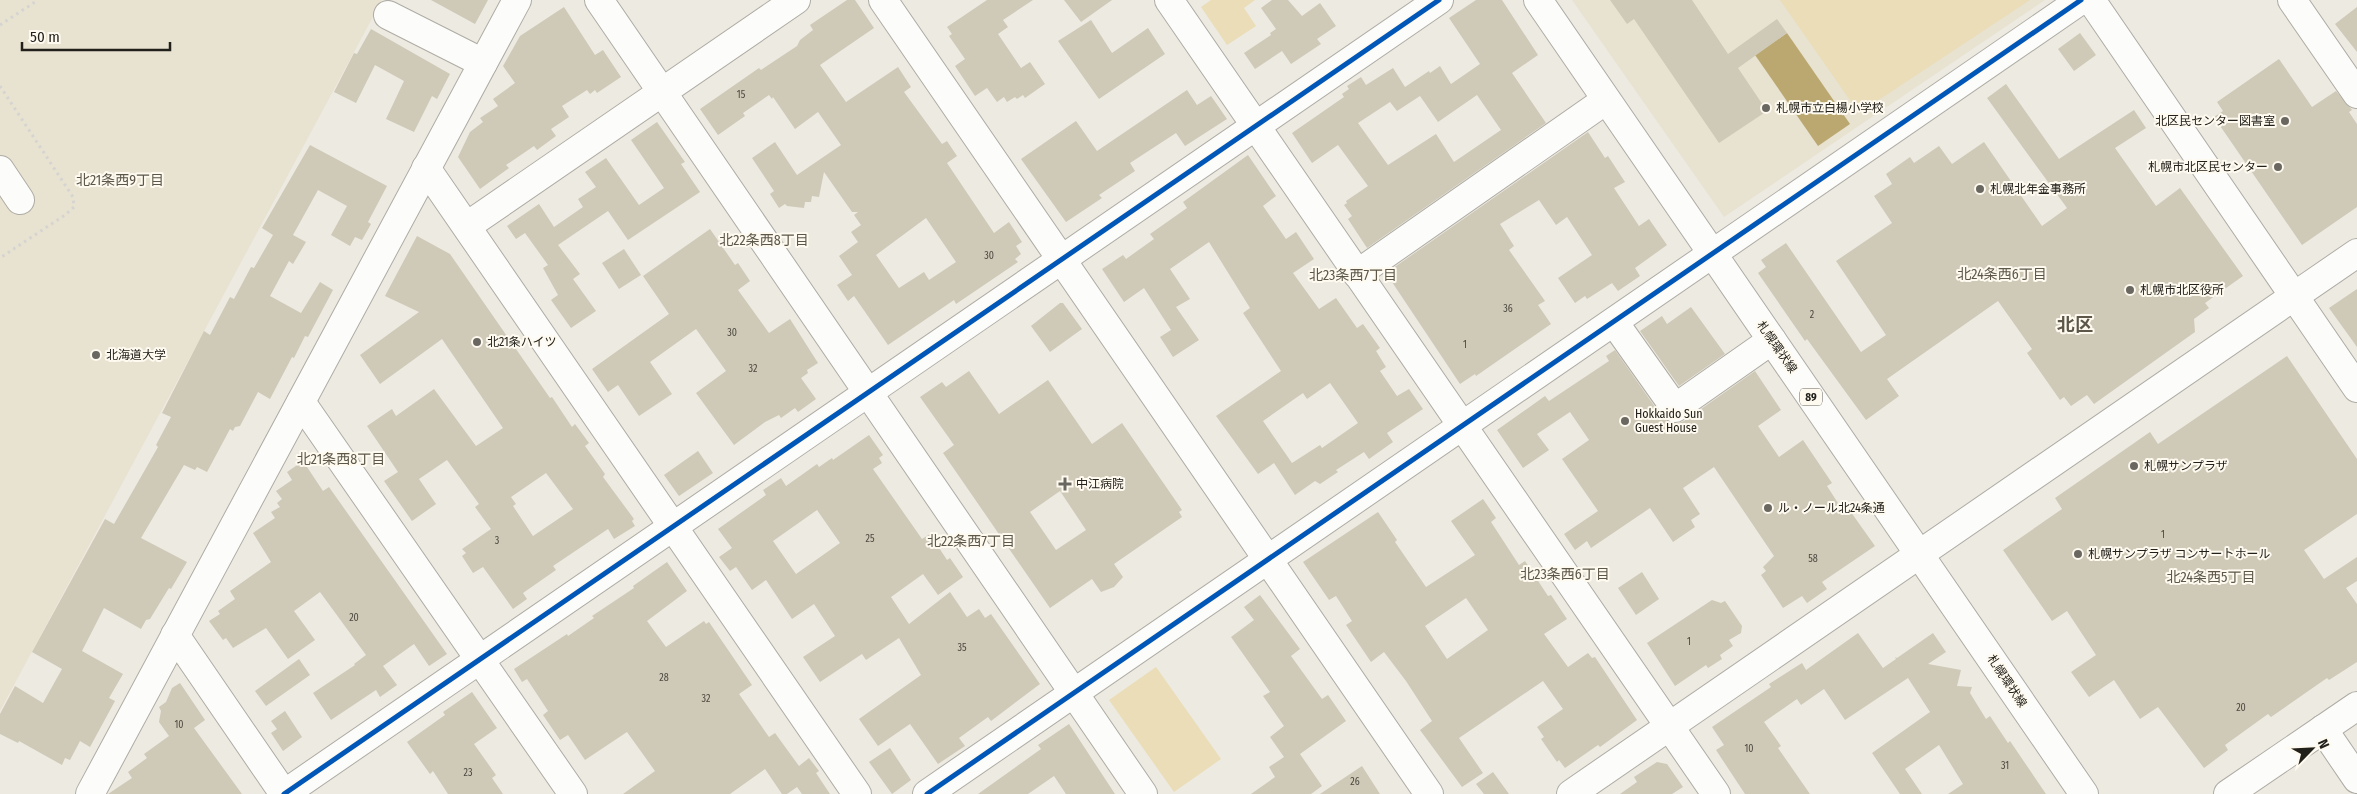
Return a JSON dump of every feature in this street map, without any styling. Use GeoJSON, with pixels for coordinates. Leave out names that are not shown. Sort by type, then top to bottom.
{"type":"FeatureCollection","features":[{"type":"Feature","properties":{"kind":"street"},"geometry":{"type":"LineString","coordinates":[[90,794],[517,0]]}},
{"type":"Feature","properties":{"kind":"street"},"geometry":{"type":"LineString","coordinates":[[599,0],[867,394],[1143,794]]}},
{"type":"Feature","properties":{"kind":"street"},"geometry":{"type":"LineString","coordinates":[[467,226],[796,0]]}},
{"type":"Feature","properties":{"kind":"street"},"geometry":{"type":"LineString","coordinates":[[883,0],[1429,794]]}},
{"type":"Feature","properties":{"kind":"street"},"geometry":{"type":"LineString","coordinates":[[1170,0],[1716,794]]}},
{"type":"Feature","properties":{"kind":"street"},"geometry":{"type":"LineString","coordinates":[[175,634],[284,794],[1439,0]]}},
{"type":"Feature","properties":{"kind":"street","name":"札幌環状線"},"geometry":{"type":"LineString","coordinates":[[1538,0],[2084,794]]}},
{"type":"Feature","properties":{"kind":"street"},"geometry":{"type":"LineString","coordinates":[[927,794],[2081,0]]}},
{"type":"Feature","properties":{"kind":"street"},"geometry":{"type":"LineString","coordinates":[[2091,0],[2357,388]]}},
{"type":"Feature","properties":{"kind":"street"},"geometry":{"type":"LineString","coordinates":[[2292,0],[2357,94]]}},
{"type":"Feature","properties":{"kind":"street"},"geometry":{"type":"LineString","coordinates":[[388,15],[483,63]]}},
{"type":"Feature","properties":{"kind":"street"},"geometry":{"type":"LineString","coordinates":[[1357,274],[1606,100]]}},
{"type":"Feature","properties":{"kind":"street"},"geometry":{"type":"LineString","coordinates":[[426,168],[857,794]]}},
{"type":"Feature","properties":{"kind":"street"},"geometry":{"type":"LineString","coordinates":[[0,170],[20,200]]}},
{"type":"Feature","properties":{"kind":"street"},"geometry":{"type":"LineString","coordinates":[[1571,794],[2357,253]]}},
{"type":"Feature","properties":{"kind":"street"},"geometry":{"type":"LineString","coordinates":[[1614,322],[1675,408],[1772,340]]}},
{"type":"Feature","properties":{"kind":"street"},"geometry":{"type":"LineString","coordinates":[[301,402],[572,794]]}},
{"type":"Feature","properties":{"kind":"street"},"geometry":{"type":"LineString","coordinates":[[2228,794],[2357,706]]}},
{"type":"Feature","properties":{"kind":"street"},"geometry":{"type":"LineString","coordinates":[[2323,729],[2357,779]]}},
{"type":"Feature","properties":{"kind":"path"},"geometry":{"type":"LineString","coordinates":[[0,25],[38,0]]}},
{"type":"Feature","properties":{"kind":"path"},"geometry":{"type":"LineString","coordinates":[[0,86],[73,197],[74,207],[0,258]]}},
{"type":"Feature","properties":{"kind":"shaded area","name":"北海道大学"},"geometry":{"type":"Polygon","coordinates":[[[0,0],[382,0],[0,711],[0,0]]]}},
{"type":"Feature","properties":{"kind":"shaded area"},"geometry":{"type":"Polygon","coordinates":[[[1211,0],[1255,0],[1244,8],[1256,26],[1227,45],[1201,7],[1211,0]]]}},
{"type":"Feature","properties":{"kind":"shaded area","name":"札幌市立白楊小学校"},"geometry":{"type":"Polygon","coordinates":[[[1572,0],[2045,0],[1724,217],[1572,0]]]}},
{"type":"Feature","properties":{"kind":"shaded area"},"geometry":{"type":"Polygon","coordinates":[[[1780,0],[2030,0],[1859,113],[1780,0]]]}},
{"type":"Feature","properties":{"kind":"shaded area"},"geometry":{"type":"Polygon","coordinates":[[[1787,33],[1850,124],[1818,146],[1755,55],[1787,33]]]}},
{"type":"Feature","properties":{"kind":"shaded area"},"geometry":{"type":"Polygon","coordinates":[[[1156,667],[1221,759],[1174,792],[1109,700],[1156,667]]]}},
{"type":"Feature","properties":{"kind":"building"},"geometry":{"type":"Polygon","coordinates":[[[431,0],[488,0],[475,24],[431,0]]]}},
{"type":"Feature","properties":{"kind":"building"},"geometry":{"type":"Polygon","coordinates":[[[847,0],[855,0],[874,28],[820,65],[846,102],[898,67],[911,87],[904,92],[942,144],[947,141],[957,156],[947,163],[994,233],[1009,222],[1022,242],[1016,246],[1021,254],[1015,259],[1018,262],[956,304],[954,300],[888,345],[854,296],[848,301],[837,285],[852,275],[839,256],[858,242],[851,232],[861,225],[854,215],[858,212],[852,212],[824,172],[819,197],[812,196],[811,202],[805,202],[804,208],[787,206],[785,204],[779,208],[770,194],[774,191],[752,158],[775,142],[797,175],[841,145],[818,112],[795,129],[773,97],[772,99],[769,95],[743,113],[745,116],[718,135],[700,109],[759,68],[761,70],[797,46],[800,40],[813,30],[810,25],[847,0]],[[926,218],[876,255],[899,288],[924,272],[929,280],[956,262],[926,218]]]}},
{"type":"Feature","properties":{"kind":"building"},"geometry":{"type":"Polygon","coordinates":[[[987,0],[1033,0],[1003,20],[1008,27],[998,34],[1021,68],[1030,62],[1045,84],[1025,98],[1023,95],[1007,102],[1004,97],[997,102],[987,88],[975,96],[955,66],[965,59],[949,36],[952,34],[947,27],[987,0]]]}},
{"type":"Feature","properties":{"kind":"building"},"geometry":{"type":"Polygon","coordinates":[[[1064,0],[1112,0],[1081,22],[1064,0]]]}},
{"type":"Feature","properties":{"kind":"building"},"geometry":{"type":"Polygon","coordinates":[[[1272,0],[1288,0],[1302,16],[1320,3],[1336,26],[1317,39],[1321,44],[1291,64],[1282,51],[1255,69],[1244,53],[1271,35],[1270,33],[1276,29],[1261,8],[1272,0]]]}},
{"type":"Feature","properties":{"kind":"building"},"geometry":{"type":"Polygon","coordinates":[[[1476,0],[1502,0],[1538,55],[1512,73],[1546,123],[1367,248],[1348,219],[1352,216],[1344,205],[1347,203],[1346,201],[1368,186],[1338,145],[1312,163],[1292,133],[1344,97],[1342,94],[1349,89],[1347,86],[1361,77],[1366,85],[1393,68],[1405,87],[1440,66],[1451,84],[1480,64],[1449,18],[1476,0]],[[1477,95],[1438,122],[1420,96],[1397,111],[1390,102],[1358,123],[1388,165],[1436,134],[1454,162],[1501,130],[1477,95]]]}},
{"type":"Feature","properties":{"kind":"building"},"geometry":{"type":"Polygon","coordinates":[[[1610,0],[1692,0],[1728,54],[1777,19],[1787,33],[1738,68],[1767,111],[1719,143],[1634,19],[1627,24],[1610,0]]]}},
{"type":"Feature","properties":{"kind":"building"},"geometry":{"type":"Polygon","coordinates":[[[564,7],[595,55],[603,50],[621,77],[597,93],[595,90],[590,94],[587,90],[562,106],[569,117],[551,129],[556,136],[537,150],[534,146],[506,165],[509,168],[480,189],[458,157],[470,132],[483,122],[480,118],[498,106],[493,99],[515,83],[503,66],[520,36],[564,7]]]}},
{"type":"Feature","properties":{"kind":"building"},"geometry":{"type":"Polygon","coordinates":[[[2357,7],[2357,52],[2335,24],[2357,7]]]}},
{"type":"Feature","properties":{"kind":"building"},"geometry":{"type":"Polygon","coordinates":[[[1091,20],[1112,53],[1148,28],[1165,54],[1099,99],[1058,41],[1091,20]]]}},
{"type":"Feature","properties":{"kind":"building"},"geometry":{"type":"Polygon","coordinates":[[[371,29],[450,74],[437,99],[432,96],[414,132],[386,119],[404,81],[375,65],[356,103],[334,92],[354,53],[357,54],[371,29]]]}},
{"type":"Feature","properties":{"kind":"building"},"geometry":{"type":"Polygon","coordinates":[[[2080,33],[2096,55],[2074,71],[2058,49],[2080,33]]]}},
{"type":"Feature","properties":{"kind":"building"},"geometry":{"type":"Polygon","coordinates":[[[2279,59],[2312,107],[2336,91],[2352,110],[2349,112],[2357,124],[2357,207],[2302,245],[2214,117],[2223,111],[2217,102],[2279,59]]]}},
{"type":"Feature","properties":{"kind":"building"},"geometry":{"type":"Polygon","coordinates":[[[2006,84],[2059,159],[2134,110],[2146,128],[2115,148],[2156,206],[2180,188],[2243,276],[2205,303],[2209,308],[2194,319],[2195,332],[2094,404],[2087,395],[2071,406],[2064,397],[2060,400],[2027,353],[2032,349],[1998,301],[1887,379],[1899,396],[1866,420],[1807,339],[1805,341],[1758,273],[1766,267],[1761,260],[1786,243],[1861,352],[1886,335],[1836,261],[1892,223],[1874,196],[1892,184],[1886,174],[1910,157],[1914,163],[1939,146],[1952,164],[1984,142],[2042,226],[2067,208],[1987,98],[2006,84]]]}},
{"type":"Feature","properties":{"kind":"building"},"geometry":{"type":"Polygon","coordinates":[[[1187,90],[1197,105],[1211,96],[1227,119],[1185,146],[1176,133],[1130,163],[1135,171],[1099,195],[1102,198],[1066,222],[1021,159],[1076,121],[1097,151],[1187,90]]]}},
{"type":"Feature","properties":{"kind":"building"},"geometry":{"type":"Polygon","coordinates":[[[657,122],[685,162],[681,164],[700,192],[628,240],[608,211],[558,245],[580,274],[573,279],[596,311],[571,328],[551,300],[558,295],[543,268],[548,265],[525,233],[516,239],[507,226],[539,204],[554,227],[583,207],[578,199],[596,187],[585,172],[606,158],[639,205],[664,188],[631,140],[657,122]]]}},
{"type":"Feature","properties":{"kind":"building"},"geometry":{"type":"Polygon","coordinates":[[[1588,132],[1605,158],[1608,156],[1625,182],[1614,188],[1639,226],[1649,219],[1667,245],[1635,268],[1640,276],[1618,291],[1612,283],[1587,299],[1585,296],[1575,303],[1558,278],[1592,255],[1567,217],[1556,225],[1539,200],[1500,224],[1514,246],[1509,250],[1545,301],[1538,305],[1551,324],[1476,376],[1475,374],[1460,384],[1386,273],[1588,132]]]}},
{"type":"Feature","properties":{"kind":"building"},"geometry":{"type":"Polygon","coordinates":[[[310,145],[387,186],[368,222],[371,224],[362,240],[355,237],[350,246],[331,235],[347,206],[318,190],[293,235],[306,242],[293,264],[289,261],[270,296],[301,313],[320,282],[333,290],[308,337],[305,336],[294,358],[292,357],[270,399],[258,392],[240,426],[235,427],[233,431],[230,429],[207,472],[197,467],[195,470],[184,465],[141,538],[187,562],[171,589],[169,588],[150,619],[146,620],[141,629],[104,608],[82,651],[123,674],[109,698],[115,701],[90,747],[80,741],[70,760],[65,758],[62,765],[19,741],[18,743],[0,734],[0,714],[15,686],[43,703],[62,669],[32,652],[105,519],[114,524],[158,447],[156,445],[171,417],[162,413],[204,331],[210,335],[230,297],[234,299],[251,267],[254,268],[273,235],[262,228],[310,145]]]}},
{"type":"Feature","properties":{"kind":"building"},"geometry":{"type":"Polygon","coordinates":[[[1248,155],[1276,196],[1263,206],[1286,239],[1296,232],[1314,259],[1293,273],[1319,309],[1336,298],[1357,328],[1363,324],[1380,348],[1376,351],[1386,367],[1380,371],[1397,396],[1409,389],[1423,409],[1387,433],[1393,442],[1369,459],[1364,452],[1336,470],[1338,472],[1320,484],[1315,481],[1295,495],[1274,463],[1258,474],[1216,416],[1281,371],[1243,313],[1250,308],[1209,242],[1170,269],[1190,299],[1176,307],[1199,340],[1173,357],[1160,337],[1171,330],[1144,288],[1124,302],[1102,269],[1123,255],[1126,259],[1154,239],[1150,234],[1187,208],[1183,202],[1248,155]],[[1330,383],[1307,399],[1303,393],[1263,421],[1292,463],[1320,445],[1322,448],[1358,423],[1330,383]]]}},
{"type":"Feature","properties":{"kind":"building"},"geometry":{"type":"Polygon","coordinates":[[[710,229],[735,265],[738,263],[750,281],[738,290],[769,333],[790,319],[818,363],[807,370],[808,373],[801,378],[816,399],[798,412],[795,408],[781,418],[779,415],[765,422],[734,445],[696,393],[726,371],[696,329],[650,362],[672,394],[639,416],[618,385],[608,392],[592,369],[669,314],[643,276],[710,229]]]}},
{"type":"Feature","properties":{"kind":"building"},"geometry":{"type":"Polygon","coordinates":[[[417,236],[450,254],[550,398],[552,397],[572,427],[575,424],[589,443],[585,446],[605,474],[603,477],[634,519],[632,521],[635,526],[614,539],[608,529],[553,566],[556,570],[523,593],[527,599],[513,609],[483,567],[473,573],[462,556],[466,553],[462,549],[491,529],[475,507],[479,504],[447,460],[419,479],[436,504],[412,521],[384,481],[398,472],[367,426],[392,409],[396,416],[434,389],[476,446],[503,428],[442,339],[380,384],[360,355],[419,312],[385,296],[417,236]],[[546,473],[511,497],[516,504],[513,506],[533,536],[573,509],[546,473]]]}},
{"type":"Feature","properties":{"kind":"building"},"geometry":{"type":"Polygon","coordinates":[[[624,249],[641,275],[619,289],[602,263],[624,249]]]}},
{"type":"Feature","properties":{"kind":"building"},"geometry":{"type":"Polygon","coordinates":[[[2357,289],[2357,347],[2329,308],[2357,289]]]}},
{"type":"Feature","properties":{"kind":"building"},"geometry":{"type":"Polygon","coordinates":[[[1060,303],[1063,303],[1082,329],[1050,352],[1031,326],[1060,303]]]}},
{"type":"Feature","properties":{"kind":"building"},"geometry":{"type":"Polygon","coordinates":[[[1691,307],[1725,354],[1679,386],[1640,331],[1662,316],[1667,324],[1691,307]]]}},
{"type":"Feature","properties":{"kind":"building"},"geometry":{"type":"Polygon","coordinates":[[[1615,350],[1662,417],[1668,422],[1676,424],[1684,421],[1755,371],[1781,410],[1758,426],[1779,457],[1803,440],[1832,483],[1827,486],[1843,511],[1848,508],[1875,546],[1822,582],[1827,589],[1807,603],[1802,596],[1783,608],[1761,575],[1766,571],[1763,567],[1774,556],[1714,467],[1683,488],[1700,514],[1691,520],[1695,527],[1673,542],[1650,508],[1591,548],[1587,541],[1575,550],[1564,534],[1598,511],[1562,459],[1589,440],[1570,412],[1537,434],[1549,450],[1523,468],[1497,430],[1545,396],[1549,401],[1609,361],[1606,356],[1615,350]]]}},
{"type":"Feature","properties":{"kind":"building","name":"札幌サンプラザ"},"geometry":{"type":"Polygon","coordinates":[[[2287,356],[2357,459],[2357,514],[2304,550],[2324,579],[2357,557],[2357,581],[2346,588],[2357,604],[2357,662],[2329,680],[2327,678],[2271,717],[2268,714],[2225,745],[2228,750],[2204,768],[2158,707],[2140,719],[2114,680],[2089,697],[2071,672],[2096,655],[2067,611],[2052,621],[2003,550],[2062,509],[2055,498],[2150,432],[2158,444],[2287,356]]]}},
{"type":"Feature","properties":{"kind":"building"},"geometry":{"type":"Polygon","coordinates":[[[969,371],[999,414],[1048,380],[1092,444],[1122,423],[1182,510],[1179,512],[1182,517],[1114,564],[1123,577],[1114,587],[1101,592],[1092,579],[1050,608],[943,453],[954,445],[920,397],[942,382],[946,387],[969,371]],[[1060,491],[1030,512],[1056,550],[1086,530],[1060,491]]]}},
{"type":"Feature","properties":{"kind":"building"},"geometry":{"type":"Polygon","coordinates":[[[869,435],[883,455],[879,458],[882,463],[873,469],[922,539],[930,534],[947,560],[950,558],[963,577],[938,595],[923,574],[891,597],[909,624],[950,592],[967,617],[979,609],[985,618],[991,614],[1040,684],[991,721],[988,717],[959,738],[965,746],[938,764],[910,724],[878,746],[859,719],[921,675],[899,638],[866,660],[862,654],[820,682],[803,657],[835,636],[814,604],[792,619],[766,580],[752,590],[736,567],[730,571],[719,557],[732,548],[718,529],[766,495],[763,490],[781,478],[786,486],[817,464],[819,467],[832,458],[833,460],[869,435]],[[817,510],[773,541],[796,574],[840,543],[817,510]]]}},
{"type":"Feature","properties":{"kind":"building"},"geometry":{"type":"Polygon","coordinates":[[[698,451],[713,473],[679,496],[664,475],[698,451]]]}},
{"type":"Feature","properties":{"kind":"building"},"geometry":{"type":"Polygon","coordinates":[[[303,461],[323,491],[329,487],[447,654],[429,666],[414,644],[383,666],[397,685],[380,697],[376,690],[331,720],[313,693],[355,665],[366,655],[320,592],[294,611],[315,640],[288,659],[266,628],[233,648],[226,638],[223,640],[209,621],[220,614],[218,611],[235,599],[230,591],[271,562],[253,533],[275,518],[271,512],[280,507],[277,503],[282,499],[276,491],[292,480],[287,472],[303,461]]]}},
{"type":"Feature","properties":{"kind":"building"},"geometry":{"type":"Polygon","coordinates":[[[1483,499],[1496,518],[1491,522],[1519,565],[1525,561],[1548,596],[1551,595],[1567,619],[1544,634],[1568,667],[1588,653],[1592,658],[1595,657],[1637,720],[1600,747],[1598,745],[1565,768],[1559,760],[1557,762],[1541,739],[1544,737],[1537,727],[1563,709],[1543,681],[1459,738],[1483,773],[1462,787],[1420,730],[1432,721],[1406,681],[1384,652],[1371,662],[1346,625],[1352,621],[1336,596],[1329,600],[1303,562],[1378,512],[1397,540],[1395,542],[1426,587],[1475,555],[1451,521],[1483,499]],[[1466,598],[1425,626],[1447,659],[1488,630],[1466,598]]]}},
{"type":"Feature","properties":{"kind":"building"},"geometry":{"type":"Polygon","coordinates":[[[667,562],[687,591],[647,621],[666,647],[704,621],[706,624],[709,622],[752,685],[739,694],[769,737],[775,733],[799,766],[809,758],[819,771],[816,773],[830,794],[802,794],[797,787],[787,794],[782,794],[765,769],[730,794],[623,794],[655,771],[627,732],[585,760],[568,735],[560,740],[543,715],[548,711],[527,679],[522,682],[514,669],[594,618],[592,616],[634,588],[633,586],[667,562]]]}},
{"type":"Feature","properties":{"kind":"building"},"geometry":{"type":"Polygon","coordinates":[[[1642,572],[1659,599],[1636,615],[1618,588],[1642,572]]]}},
{"type":"Feature","properties":{"kind":"building"},"geometry":{"type":"Polygon","coordinates":[[[1260,595],[1300,649],[1291,656],[1322,699],[1328,695],[1346,721],[1300,754],[1322,786],[1311,794],[1251,794],[1275,777],[1269,767],[1284,757],[1270,737],[1284,726],[1263,696],[1270,692],[1231,637],[1254,620],[1244,607],[1260,595]]]}},
{"type":"Feature","properties":{"kind":"building"},"geometry":{"type":"Polygon","coordinates":[[[1712,600],[1721,603],[1725,601],[1742,626],[1741,633],[1729,640],[1733,646],[1720,655],[1722,659],[1708,668],[1706,665],[1675,686],[1647,643],[1712,600]]]}},
{"type":"Feature","properties":{"kind":"building"},"geometry":{"type":"Polygon","coordinates":[[[1858,633],[1883,668],[1896,659],[1895,657],[1897,658],[1933,633],[1946,652],[1928,664],[1961,670],[1957,686],[1972,687],[1970,693],[1986,719],[1990,716],[2008,743],[2010,741],[2046,794],[1948,794],[1963,784],[1939,745],[1905,769],[1922,794],[1900,794],[1872,753],[1930,712],[1908,678],[1845,720],[1824,689],[1801,705],[1797,699],[1764,722],[1781,746],[1778,748],[1810,794],[1745,794],[1716,750],[1724,745],[1712,727],[1771,687],[1769,684],[1802,663],[1806,670],[1858,633]]]}},
{"type":"Feature","properties":{"kind":"building"},"geometry":{"type":"Polygon","coordinates":[[[299,659],[310,675],[266,706],[255,691],[299,659]]]}},
{"type":"Feature","properties":{"kind":"building"},"geometry":{"type":"Polygon","coordinates":[[[180,683],[205,720],[194,728],[242,794],[108,794],[132,778],[128,772],[147,758],[144,754],[169,736],[159,722],[161,711],[159,707],[166,702],[172,688],[180,683]]]}},
{"type":"Feature","properties":{"kind":"building"},"geometry":{"type":"Polygon","coordinates":[[[472,692],[497,728],[474,744],[496,775],[492,778],[503,794],[448,794],[433,771],[430,774],[407,742],[445,715],[443,712],[472,692]]]}},
{"type":"Feature","properties":{"kind":"building"},"geometry":{"type":"Polygon","coordinates":[[[285,711],[302,737],[283,751],[271,733],[277,729],[271,721],[285,711]]]}},
{"type":"Feature","properties":{"kind":"building"},"geometry":{"type":"Polygon","coordinates":[[[1069,724],[1115,794],[1066,794],[1054,776],[1028,794],[978,794],[1041,749],[1038,745],[1069,724]]]}},
{"type":"Feature","properties":{"kind":"building"},"geometry":{"type":"Polygon","coordinates":[[[890,748],[911,780],[892,794],[869,762],[890,748]]]}},
{"type":"Feature","properties":{"kind":"building"},"geometry":{"type":"Polygon","coordinates":[[[1657,762],[1667,764],[1683,787],[1672,794],[1620,794],[1637,782],[1634,777],[1657,762]]]}},
{"type":"Feature","properties":{"kind":"building"},"geometry":{"type":"Polygon","coordinates":[[[1362,766],[1380,794],[1320,794],[1362,766]]]}},
{"type":"Feature","properties":{"kind":"building"},"geometry":{"type":"Polygon","coordinates":[[[1493,772],[1509,794],[1484,794],[1476,784],[1493,772]]]}},
{"type":"Feature","properties":{"kind":"cycle path"},"geometry":{"type":"LineString","coordinates":[[284,794],[1439,0]]}},
{"type":"Feature","properties":{"kind":"cycle path"},"geometry":{"type":"LineString","coordinates":[[927,794],[2081,0]]}},
{"type":"Feature","properties":{"kind":"place","name":"札幌市立白楊小学校"},"geometry":{"type":"Point","coordinates":[1766,108]}},
{"type":"Feature","properties":{"kind":"place","name":"北区民センター図書室"},"geometry":{"type":"Point","coordinates":[2285,121]}},
{"type":"Feature","properties":{"kind":"place","name":"札幌市北区民センター"},"geometry":{"type":"Point","coordinates":[2278,167]}},
{"type":"Feature","properties":{"kind":"place","name":"札幌北年金事務所"},"geometry":{"type":"Point","coordinates":[1980,189]}},
{"type":"Feature","properties":{"kind":"place","name":"札幌市北区役所"},"geometry":{"type":"Point","coordinates":[2130,290]}},
{"type":"Feature","properties":{"kind":"place","name":"北21条ハイツ"},"geometry":{"type":"Point","coordinates":[477,342]}},
{"type":"Feature","properties":{"kind":"place","name":"北海道大学"},"geometry":{"type":"Point","coordinates":[96,355]}},
{"type":"Feature","properties":{"kind":"place","name":"Hokkaido Sun Guest House"},"geometry":{"type":"Point","coordinates":[1625,421]}},
{"type":"Feature","properties":{"kind":"place","name":"札幌サンプラザ"},"geometry":{"type":"Point","coordinates":[2134,466]}},
{"type":"Feature","properties":{"kind":"place","name":"中江病院"},"geometry":{"type":"Point","coordinates":[1065,484]}},
{"type":"Feature","properties":{"kind":"place","name":"ル・ノール北24条通"},"geometry":{"type":"Point","coordinates":[1768,508]}},
{"type":"Feature","properties":{"kind":"place","name":"札幌サンプラザ コンサートホール"},"geometry":{"type":"Point","coordinates":[2078,554]}},
{"type":"Feature","properties":{"kind":"district","name":"北21条西9丁目"},"geometry":{"type":"Point","coordinates":[120,180]}},
{"type":"Feature","properties":{"kind":"district","name":"北22条西8丁目"},"geometry":{"type":"Point","coordinates":[764,240]}},
{"type":"Feature","properties":{"kind":"district","name":"北24条西6丁目"},"geometry":{"type":"Point","coordinates":[2002,274]}},
{"type":"Feature","properties":{"kind":"district","name":"北23条西7丁目"},"geometry":{"type":"Point","coordinates":[1353,275]}},
{"type":"Feature","properties":{"kind":"district","name":"北区"},"geometry":{"type":"Point","coordinates":[2075,325]}},
{"type":"Feature","properties":{"kind":"district","name":"北21条西8丁目"},"geometry":{"type":"Point","coordinates":[341,459]}},
{"type":"Feature","properties":{"kind":"district","name":"北22条西7丁目"},"geometry":{"type":"Point","coordinates":[971,541]}},
{"type":"Feature","properties":{"kind":"district","name":"北23条西6丁目"},"geometry":{"type":"Point","coordinates":[1565,574]}},
{"type":"Feature","properties":{"kind":"district","name":"北24条西5丁目"},"geometry":{"type":"Point","coordinates":[2211,577]}}]}
